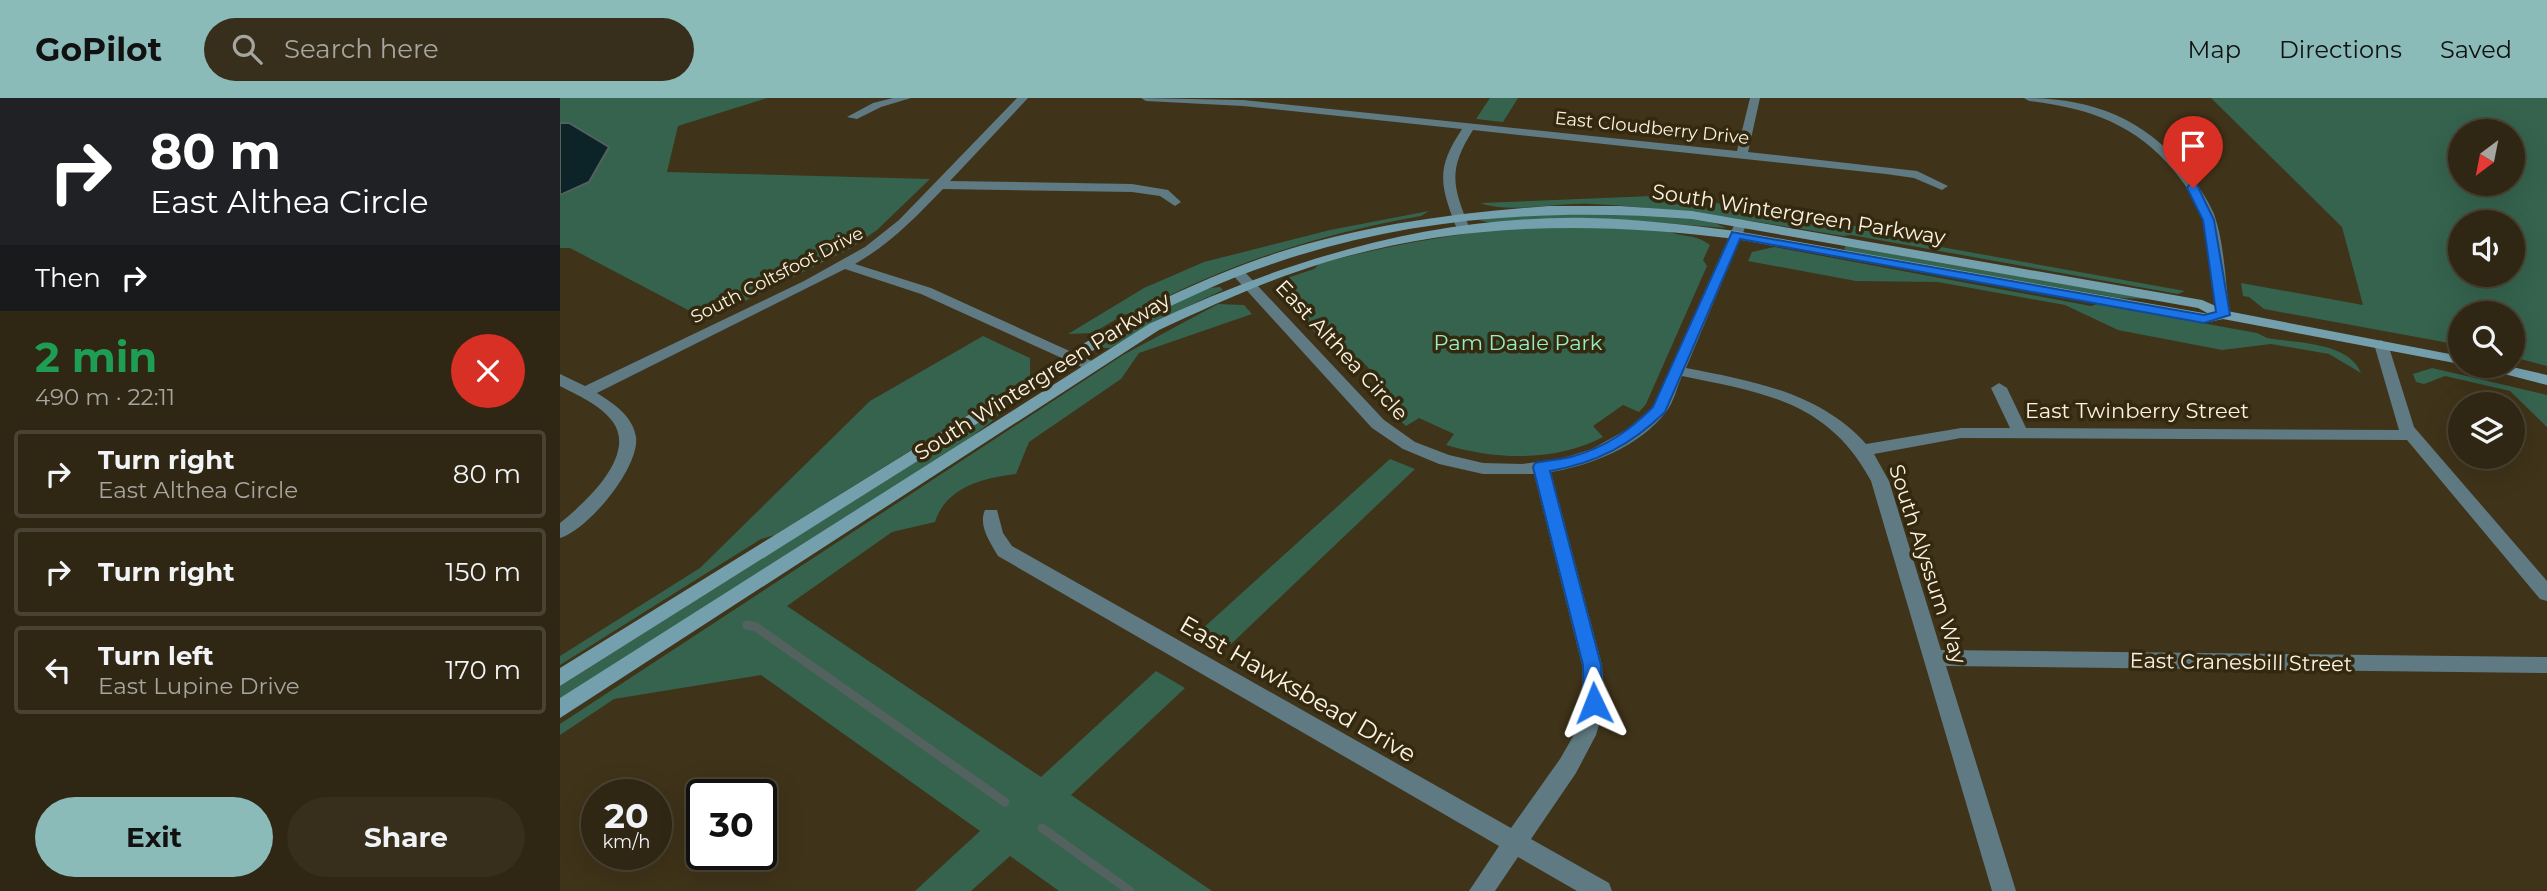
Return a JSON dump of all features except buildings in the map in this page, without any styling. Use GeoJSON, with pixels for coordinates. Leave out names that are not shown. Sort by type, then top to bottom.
{"type":"FeatureCollection","features":[{"type":"Feature","properties":{"kind":"street"},"geometry":{"type":"LineString","coordinates":[[853,117],[877,104],[906,98]]}},
{"type":"Feature","properties":{"kind":"street","name":"South Coltsfoot Drive"},"geometry":{"type":"LineString","coordinates":[[583,393],[846,265],[896,231],[1023,98]]}},
{"type":"Feature","properties":{"kind":"street","name":"East Cloudberry Drive"},"geometry":{"type":"LineString","coordinates":[[1146,98],[1286,107],[1902,172],[1942,186]]}},
{"type":"Feature","properties":{"kind":"street"},"geometry":{"type":"LineString","coordinates":[[1286,107],[1296,98]]}},
{"type":"Feature","properties":{"kind":"street"},"geometry":{"type":"LineString","coordinates":[[1742,155],[1755,98]]}},
{"type":"Feature","properties":{"kind":"street"},"geometry":{"type":"LineString","coordinates":[[2029,98],[2087,108],[2119,119],[2148,135],[2175,164],[2201,201],[2209,220],[2223,315]]}},
{"type":"Feature","properties":{"kind":"street"},"geometry":{"type":"LineString","coordinates":[[1462,223],[1446,171],[1456,147],[1470,126]]}},
{"type":"Feature","properties":{"kind":"street"},"geometry":{"type":"LineString","coordinates":[[941,185],[1140,189],[1164,193],[1175,202]]}},
{"type":"Feature","properties":{"kind":"street","name":"South Wintergreen Parkway"},"geometry":{"type":"LineString","coordinates":[[560,678],[1070,357],[1152,309],[1243,277],[1462,223],[1601,222],[1739,229],[2204,319],[2223,315],[2448,358]]}},
{"type":"Feature","properties":{"kind":"street","name":"East Althea Circle"},"geometry":{"type":"LineString","coordinates":[[1243,277],[1378,424],[1404,444],[1429,455],[1465,465],[1541,467],[1593,456],[1623,441],[1660,409],[1739,229]]}},
{"type":"Feature","properties":{"kind":"street"},"geometry":{"type":"LineString","coordinates":[[846,265],[926,291],[1091,366]]}},
{"type":"Feature","properties":{"kind":"street","name":"South Wintergreen Parkway"},"geometry":{"type":"LineString","coordinates":[[560,709],[1091,366],[1243,277]]}},
{"type":"Feature","properties":{"kind":"street"},"geometry":{"type":"LineString","coordinates":[[2381,344],[2396,400],[2411,435],[2547,594]]}},
{"type":"Feature","properties":{"kind":"street","name":"South Alyssum Way"},"geometry":{"type":"LineString","coordinates":[[1678,371],[1761,388],[1800,401],[1836,423],[1864,450],[1880,481],[2004,891]]}},
{"type":"Feature","properties":{"kind":"street"},"geometry":{"type":"LineString","coordinates":[[2525,375],[2547,380]]}},
{"type":"Feature","properties":{"kind":"street"},"geometry":{"type":"LineString","coordinates":[[560,379],[621,420],[628,436],[627,447],[613,480],[589,508],[560,533]]}},
{"type":"Feature","properties":{"kind":"street"},"geometry":{"type":"LineString","coordinates":[[1999,388],[2020,432]]}},
{"type":"Feature","properties":{"kind":"street","name":"East Twinberry Street"},"geometry":{"type":"LineString","coordinates":[[1864,450],[1943,434],[2020,432],[2411,435]]}},
{"type":"Feature","properties":{"kind":"street"},"geometry":{"type":"LineString","coordinates":[[1481,891],[1577,751],[1590,718],[1595,686],[1592,665],[1541,467]]}},
{"type":"Feature","properties":{"kind":"street","name":"East Hawksbead Drive"},"geometry":{"type":"LineString","coordinates":[[991,514],[994,534],[1005,551],[1600,891]]}},
{"type":"Feature","properties":{"kind":"street","name":"East Cranesbill Street"},"geometry":{"type":"LineString","coordinates":[[1935,658],[2547,665]]}},
{"type":"Feature","properties":{"kind":"green space"},"geometry":{"type":"Polygon","coordinates":[[[560,98],[767,98],[678,126],[667,172],[930,179],[877,230],[851,248],[707,320],[570,248],[560,248],[560,98]]]}},
{"type":"Feature","properties":{"kind":"green space"},"geometry":{"type":"Polygon","coordinates":[[[1490,98],[1518,98],[1503,122],[1476,119],[1490,98]]]}},
{"type":"Feature","properties":{"kind":"green space"},"geometry":{"type":"Polygon","coordinates":[[[2211,98],[2547,98],[2547,366],[2525,360],[2525,301],[2448,301],[2448,343],[2264,309],[2249,297],[2243,296],[2241,283],[2363,305],[2342,227],[2211,98]]]}},
{"type":"Feature","properties":{"kind":"green space"},"geometry":{"type":"Polygon","coordinates":[[[1652,196],[1760,208],[1835,220],[1897,239],[2185,291],[2178,294],[1851,235],[1843,236],[1687,212],[1592,204],[1506,208],[1480,203],[1652,196]]]}},
{"type":"Feature","properties":{"kind":"green space"},"geometry":{"type":"Polygon","coordinates":[[[1429,211],[1421,216],[1346,232],[1274,253],[1203,280],[1135,313],[1123,315],[1093,333],[1068,334],[1144,288],[1204,262],[1330,230],[1429,211]]]}},
{"type":"Feature","properties":{"kind":"green space"},"geometry":{"type":"Polygon","coordinates":[[[1532,213],[1661,214],[1687,217],[1726,228],[1625,220],[1491,223],[1479,220],[1532,213]]]}},
{"type":"Feature","properties":{"kind":"green space","name":"Pam Daale Park"},"geometry":{"type":"Polygon","coordinates":[[[1533,226],[1665,229],[1698,238],[1710,245],[1703,260],[1707,266],[1646,404],[1639,412],[1623,405],[1593,426],[1603,437],[1565,451],[1526,456],[1485,454],[1446,445],[1454,434],[1419,418],[1406,426],[1371,394],[1386,387],[1362,361],[1346,367],[1292,307],[1294,301],[1282,287],[1287,278],[1314,269],[1319,264],[1346,257],[1425,240],[1533,226]]]}},
{"type":"Feature","properties":{"kind":"green space"},"geometry":{"type":"Polygon","coordinates":[[[1846,245],[2199,308],[2148,299],[2119,298],[1848,251],[1844,249],[1846,245]]]}},
{"type":"Feature","properties":{"kind":"green space"},"geometry":{"type":"Polygon","coordinates":[[[1774,247],[2320,346],[2345,355],[2355,363],[2361,373],[2329,354],[2271,344],[2222,350],[2118,330],[2065,305],[1938,282],[1856,281],[1748,261],[1752,252],[1774,247]]]}},
{"type":"Feature","properties":{"kind":"green space"},"geometry":{"type":"Polygon","coordinates":[[[1220,287],[1223,290],[1161,319],[1110,348],[1094,348],[1173,302],[1191,294],[1220,287]]]}},
{"type":"Feature","properties":{"kind":"green space"},"geometry":{"type":"Polygon","coordinates":[[[1218,304],[1244,305],[1252,314],[1139,353],[1121,379],[1029,442],[1016,474],[967,486],[948,500],[935,522],[892,532],[787,606],[1041,777],[1156,671],[1185,688],[1071,795],[1212,891],[1059,891],[1010,856],[971,891],[915,891],[980,831],[761,675],[614,699],[560,735],[560,724],[1123,355],[1218,304]]]}},
{"type":"Feature","properties":{"kind":"green space"},"geometry":{"type":"Polygon","coordinates":[[[983,336],[1030,358],[1030,376],[560,665],[560,656],[700,568],[870,401],[983,336]]]}},
{"type":"Feature","properties":{"kind":"green space"},"geometry":{"type":"Polygon","coordinates":[[[2432,368],[2448,372],[2448,377],[2424,384],[2416,382],[2413,374],[2432,368]]]}},
{"type":"Feature","properties":{"kind":"green space"},"geometry":{"type":"Polygon","coordinates":[[[1057,372],[1014,400],[966,441],[560,702],[560,686],[1057,372]]]}},
{"type":"Feature","properties":{"kind":"green space"},"geometry":{"type":"Polygon","coordinates":[[[2454,378],[2475,378],[2547,395],[2547,427],[2525,406],[2525,392],[2454,378]]]}},
{"type":"Feature","properties":{"kind":"green space"},"geometry":{"type":"Polygon","coordinates":[[[1390,459],[1415,469],[1229,646],[1201,630],[1390,459]]]}},
{"type":"Feature","properties":{"kind":"water"},"geometry":{"type":"Polygon","coordinates":[[[560,123],[569,123],[609,147],[589,182],[560,195],[560,123]]]}},
{"type":"Feature","properties":{"kind":"waterway"},"geometry":{"type":"LineString","coordinates":[[747,625],[756,627],[1005,802]]}},
{"type":"Feature","properties":{"kind":"waterway"},"geometry":{"type":"LineString","coordinates":[[1042,828],[1130,891]]}},
{"type":"Feature","properties":{"kind":"route"},"geometry":{"type":"LineString","coordinates":[[1594,703],[1592,665],[1541,467],[1575,461],[1610,448],[1637,431],[1660,409],[1736,235],[2204,319],[2223,315],[2209,220],[2193,188]]}}]}
